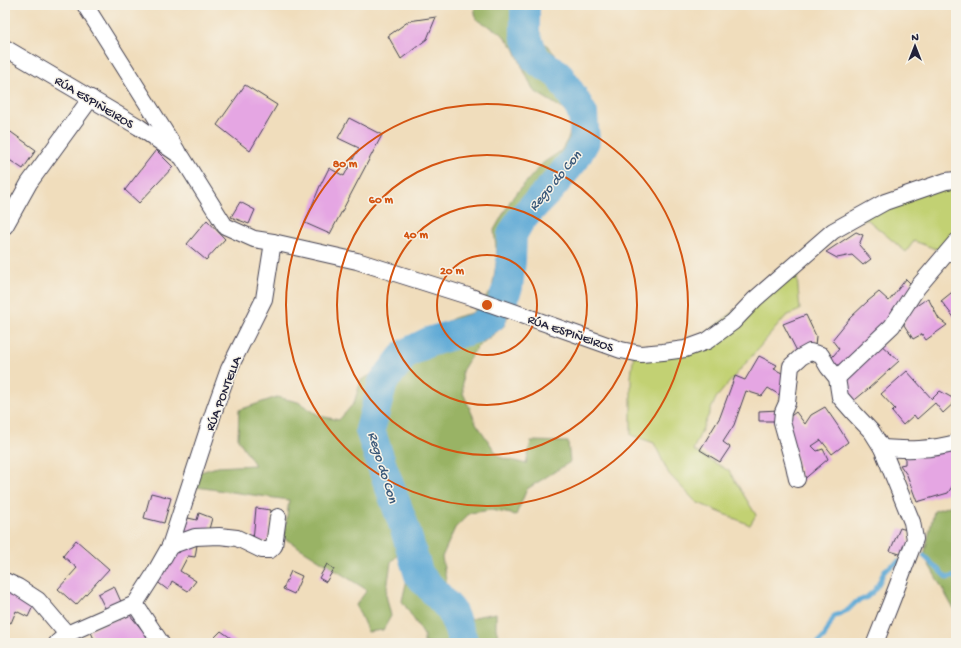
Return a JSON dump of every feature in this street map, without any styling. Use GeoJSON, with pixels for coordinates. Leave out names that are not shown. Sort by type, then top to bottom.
{"type":"FeatureCollection","features":[{"type":"Feature","properties":{"kind":"street","name":"RÚA ESPIÑEIROS"},"geometry":{"type":"LineString","coordinates":[[85,5],[225,226],[254,238],[357,260],[471,297],[621,350],[641,354],[663,352],[685,349],[707,341],[733,322],[755,299],[833,231],[885,202],[946,181],[956,180]]}},
{"type":"Feature","properties":{"kind":"street","name":"RÚA ESPIÑEIROS"},"geometry":{"type":"LineString","coordinates":[[5,48],[139,127],[182,158]]}},
{"type":"Feature","properties":{"kind":"street"},"geometry":{"type":"LineString","coordinates":[[5,226],[29,183],[91,98]]}},
{"type":"Feature","properties":{"kind":"street","name":"RÚA PONTELLA"},"geometry":{"type":"LineString","coordinates":[[135,604],[170,546],[229,369],[264,299],[273,242]]}},
{"type":"Feature","properties":{"kind":"street"},"geometry":{"type":"LineString","coordinates":[[837,378],[892,326],[917,288],[956,242]]}},
{"type":"Feature","properties":{"kind":"street"},"geometry":{"type":"LineString","coordinates":[[797,479],[782,422],[783,412],[787,403],[791,366],[801,357],[810,352],[821,355],[837,378],[840,397],[872,432],[882,448],[912,522],[914,539],[875,643]]}},
{"type":"Feature","properties":{"kind":"street"},"geometry":{"type":"LineString","coordinates":[[882,448],[933,448],[956,443]]}},
{"type":"Feature","properties":{"kind":"street"},"geometry":{"type":"LineString","coordinates":[[170,546],[196,537],[218,536],[238,538],[262,550],[270,550],[274,546],[278,517]]}},
{"type":"Feature","properties":{"kind":"street"},"geometry":{"type":"LineString","coordinates":[[5,581],[18,587],[38,600],[62,638],[135,604],[161,643]]}},
{"type":"Feature","properties":{"kind":"green space"},"geometry":{"type":"Polygon","coordinates":[[[474,5],[534,5],[533,14],[543,41],[569,70],[584,95],[591,113],[589,152],[524,228],[518,290],[504,326],[476,348],[462,371],[463,393],[476,423],[499,457],[526,464],[531,441],[568,442],[570,462],[527,489],[516,515],[491,510],[470,513],[455,528],[442,557],[447,586],[469,620],[479,616],[496,613],[496,629],[500,643],[424,643],[424,635],[402,601],[409,570],[399,554],[391,562],[386,595],[391,616],[383,630],[368,632],[356,605],[367,590],[284,538],[289,500],[189,486],[197,473],[217,467],[255,465],[238,439],[239,410],[277,397],[298,402],[320,416],[339,420],[354,403],[361,380],[387,366],[404,344],[456,317],[472,313],[492,290],[497,257],[494,230],[512,198],[543,163],[561,151],[569,137],[571,118],[560,107],[534,91],[514,48],[501,33],[476,19],[474,5]]]}},
{"type":"Feature","properties":{"kind":"green space"},"geometry":{"type":"Polygon","coordinates":[[[956,180],[956,232],[941,251],[914,241],[906,252],[868,220],[853,220],[956,180]]]}},
{"type":"Feature","properties":{"kind":"green space"},"geometry":{"type":"Polygon","coordinates":[[[796,264],[800,310],[786,316],[716,398],[693,450],[729,471],[756,515],[750,525],[696,502],[669,474],[654,443],[631,435],[631,377],[634,352],[685,349],[796,264]]]}},
{"type":"Feature","properties":{"kind":"green space"},"geometry":{"type":"Polygon","coordinates":[[[956,504],[956,613],[924,556],[934,511],[956,504]]]}},
{"type":"Feature","properties":{"kind":"building"},"geometry":{"type":"Polygon","coordinates":[[[436,17],[427,39],[401,59],[388,36],[409,21],[436,17]]]}},
{"type":"Feature","properties":{"kind":"building"},"geometry":{"type":"Polygon","coordinates":[[[245,85],[277,105],[250,151],[217,125],[245,85]]]}},
{"type":"Feature","properties":{"kind":"building"},"geometry":{"type":"Polygon","coordinates":[[[349,118],[382,135],[330,234],[305,223],[329,168],[344,176],[359,148],[338,138],[349,118]]]}},
{"type":"Feature","properties":{"kind":"building"},"geometry":{"type":"Polygon","coordinates":[[[8,130],[36,150],[23,169],[5,157],[5,133],[8,130]]]}},
{"type":"Feature","properties":{"kind":"building"},"geometry":{"type":"Polygon","coordinates":[[[156,150],[173,167],[139,203],[125,190],[156,150]]]}},
{"type":"Feature","properties":{"kind":"building"},"geometry":{"type":"Polygon","coordinates":[[[240,202],[255,210],[249,224],[231,217],[240,202]]]}},
{"type":"Feature","properties":{"kind":"building"},"geometry":{"type":"Polygon","coordinates":[[[207,220],[225,239],[206,260],[187,244],[207,220]]]}},
{"type":"Feature","properties":{"kind":"building"},"geometry":{"type":"Polygon","coordinates":[[[856,232],[863,235],[859,245],[871,259],[863,265],[852,255],[837,258],[826,252],[856,232]]]}},
{"type":"Feature","properties":{"kind":"building"},"geometry":{"type":"Polygon","coordinates":[[[906,279],[913,286],[895,306],[889,318],[838,373],[828,362],[839,349],[832,340],[850,318],[868,301],[879,292],[889,301],[906,279]]]}},
{"type":"Feature","properties":{"kind":"building"},"geometry":{"type":"Polygon","coordinates":[[[956,289],[956,320],[941,301],[956,289]]]}},
{"type":"Feature","properties":{"kind":"building"},"geometry":{"type":"Polygon","coordinates":[[[928,298],[939,319],[947,325],[926,340],[922,334],[913,339],[904,325],[906,313],[928,298]]]}},
{"type":"Feature","properties":{"kind":"building"},"geometry":{"type":"Polygon","coordinates":[[[806,315],[816,336],[815,347],[798,353],[783,324],[806,315]]]}},
{"type":"Feature","properties":{"kind":"building"},"geometry":{"type":"Polygon","coordinates":[[[880,344],[899,361],[850,404],[843,378],[880,344]]]}},
{"type":"Feature","properties":{"kind":"building"},"geometry":{"type":"Polygon","coordinates":[[[759,356],[777,365],[774,369],[784,374],[783,397],[768,388],[762,396],[746,391],[734,425],[723,442],[730,447],[720,462],[700,450],[720,417],[735,376],[745,380],[759,356]]]}},
{"type":"Feature","properties":{"kind":"building"},"geometry":{"type":"Polygon","coordinates":[[[907,371],[932,399],[940,391],[956,401],[943,413],[935,403],[917,419],[914,415],[903,425],[892,412],[895,409],[881,394],[907,371]]]}},
{"type":"Feature","properties":{"kind":"building"},"geometry":{"type":"Polygon","coordinates":[[[825,407],[848,442],[832,454],[821,440],[812,446],[817,451],[823,449],[828,459],[802,481],[787,419],[796,412],[805,424],[811,415],[825,407]]]}},
{"type":"Feature","properties":{"kind":"building"},"geometry":{"type":"Polygon","coordinates":[[[779,410],[777,421],[759,421],[759,411],[779,410]]]}},
{"type":"Feature","properties":{"kind":"building"},"geometry":{"type":"Polygon","coordinates":[[[956,448],[956,478],[953,479],[953,485],[948,493],[917,502],[907,475],[900,465],[905,464],[905,452],[956,448]]]}},
{"type":"Feature","properties":{"kind":"building"},"geometry":{"type":"Polygon","coordinates":[[[151,493],[171,498],[164,523],[144,518],[151,493]]]}},
{"type":"Feature","properties":{"kind":"building"},"geometry":{"type":"Polygon","coordinates":[[[256,508],[271,510],[268,542],[253,540],[256,508]]]}},
{"type":"Feature","properties":{"kind":"building"},"geometry":{"type":"Polygon","coordinates":[[[199,513],[212,518],[208,533],[182,535],[188,518],[197,520],[199,513]]]}},
{"type":"Feature","properties":{"kind":"building"},"geometry":{"type":"Polygon","coordinates":[[[900,528],[907,530],[909,544],[903,555],[890,551],[900,528]]]}},
{"type":"Feature","properties":{"kind":"building"},"geometry":{"type":"Polygon","coordinates":[[[76,540],[109,569],[76,605],[58,589],[77,568],[63,556],[76,540]]]}},
{"type":"Feature","properties":{"kind":"building"},"geometry":{"type":"Polygon","coordinates":[[[197,545],[195,557],[188,556],[180,571],[196,581],[188,591],[172,581],[168,590],[156,581],[172,549],[179,553],[181,548],[197,545]]]}},
{"type":"Feature","properties":{"kind":"building"},"geometry":{"type":"Polygon","coordinates":[[[327,564],[334,569],[326,582],[319,578],[327,564]]]}},
{"type":"Feature","properties":{"kind":"building"},"geometry":{"type":"Polygon","coordinates":[[[291,571],[302,576],[294,594],[283,589],[291,571]]]}},
{"type":"Feature","properties":{"kind":"building"},"geometry":{"type":"Polygon","coordinates":[[[114,586],[122,604],[107,612],[98,594],[114,586]]]}},
{"type":"Feature","properties":{"kind":"building"},"geometry":{"type":"Polygon","coordinates":[[[5,587],[35,602],[28,617],[16,611],[11,623],[5,620],[5,587]]]}},
{"type":"Feature","properties":{"kind":"building"},"geometry":{"type":"Polygon","coordinates":[[[129,614],[153,643],[87,643],[94,639],[90,630],[129,614]]]}},
{"type":"Feature","properties":{"kind":"building"},"geometry":{"type":"Polygon","coordinates":[[[221,631],[238,643],[209,643],[221,631]]]}},
{"type":"Feature","properties":{"kind":"waterway","name":"Rego do Con"},"geometry":{"type":"LineString","coordinates":[[503,299],[508,287],[512,235],[521,219],[551,188],[575,159],[585,141],[583,114],[572,95],[558,74],[536,60],[525,34],[525,5]]}},
{"type":"Feature","properties":{"kind":"waterway","name":"Rego do Con"},"geometry":{"type":"LineString","coordinates":[[464,643],[451,610],[419,575],[403,523],[370,430],[383,382],[405,354],[429,342],[476,328],[492,317]]}},
{"type":"Feature","properties":{"kind":"waterway"},"geometry":{"type":"LineString","coordinates":[[924,556],[947,578],[956,576]]}},
{"type":"Feature","properties":{"kind":"waterway"},"geometry":{"type":"LineString","coordinates":[[818,643],[824,637],[834,616],[848,610],[856,602],[866,598],[876,589],[885,570],[898,562]]}}]}
